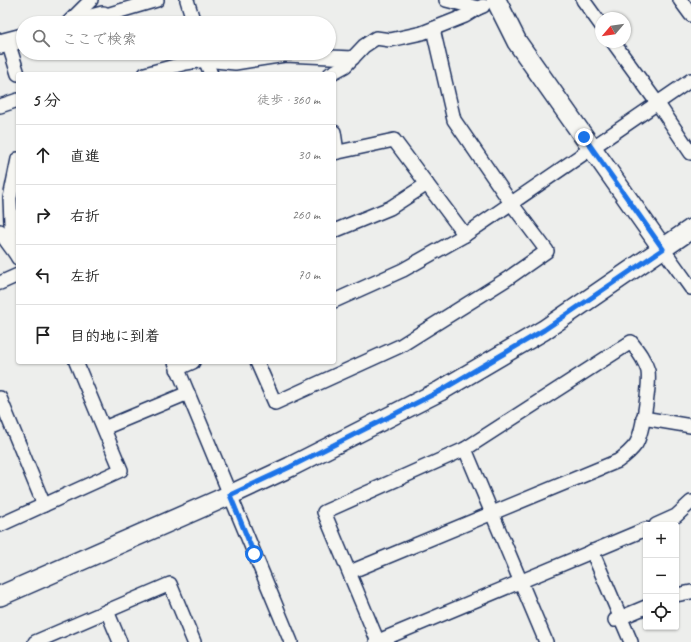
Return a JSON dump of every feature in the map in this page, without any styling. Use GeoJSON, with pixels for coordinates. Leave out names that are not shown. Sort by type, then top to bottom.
{"type":"FeatureCollection","features":[{"type":"Feature","properties":{"kind":"street"},"geometry":{"type":"LineString","coordinates":[[75,16],[91,0]]}},
{"type":"Feature","properties":{"kind":"street"},"geometry":{"type":"LineString","coordinates":[[103,16],[157,0]]}},
{"type":"Feature","properties":{"kind":"street"},"geometry":{"type":"LineString","coordinates":[[187,0],[192,16]]}},
{"type":"Feature","properties":{"kind":"street"},"geometry":{"type":"LineString","coordinates":[[446,0],[478,8]]}},
{"type":"Feature","properties":{"kind":"street"},"geometry":{"type":"LineString","coordinates":[[334,72],[345,66],[364,46],[376,38],[390,40],[422,34],[465,16],[496,0],[517,42],[691,288]]}},
{"type":"Feature","properties":{"kind":"street"},"geometry":{"type":"LineString","coordinates":[[583,0],[595,17]]}},
{"type":"Feature","properties":{"kind":"street"},"geometry":{"type":"LineString","coordinates":[[680,0],[691,15]]}},
{"type":"Feature","properties":{"kind":"street"},"geometry":{"type":"LineString","coordinates":[[258,364],[275,403],[400,346],[507,279],[547,251],[511,203],[454,120],[433,29]]}},
{"type":"Feature","properties":{"kind":"street"},"geometry":{"type":"LineString","coordinates":[[10,41],[18,72]]}},
{"type":"Feature","properties":{"kind":"street"},"geometry":{"type":"LineString","coordinates":[[617,48],[691,153]]}},
{"type":"Feature","properties":{"kind":"street"},"geometry":{"type":"LineString","coordinates":[[336,57],[353,58]]}},
{"type":"Feature","properties":{"kind":"street"},"geometry":{"type":"LineString","coordinates":[[152,72],[195,60]]}},
{"type":"Feature","properties":{"kind":"street"},"geometry":{"type":"LineString","coordinates":[[205,60],[210,72]]}},
{"type":"Feature","properties":{"kind":"street"},"geometry":{"type":"LineString","coordinates":[[217,60],[235,64],[257,60]]}},
{"type":"Feature","properties":{"kind":"street"},"geometry":{"type":"LineString","coordinates":[[336,300],[403,270],[466,235],[691,80]]}},
{"type":"Feature","properties":{"kind":"street"},"geometry":{"type":"LineString","coordinates":[[0,106],[16,101]]}},
{"type":"Feature","properties":{"kind":"street"},"geometry":{"type":"LineString","coordinates":[[336,153],[394,140],[466,235]]}},
{"type":"Feature","properties":{"kind":"street"},"geometry":{"type":"LineString","coordinates":[[12,247],[10,198],[16,169]]}},
{"type":"Feature","properties":{"kind":"street"},"geometry":{"type":"LineString","coordinates":[[336,230],[390,208],[427,184]]}},
{"type":"Feature","properties":{"kind":"street"},"geometry":{"type":"LineString","coordinates":[[0,596],[230,495],[290,467],[440,391],[544,330],[691,229]]}},
{"type":"Feature","properties":{"kind":"street"},"geometry":{"type":"LineString","coordinates":[[0,232],[16,254]]}},
{"type":"Feature","properties":{"kind":"street"},"geometry":{"type":"LineString","coordinates":[[0,283],[16,276]]}},
{"type":"Feature","properties":{"kind":"street"},"geometry":{"type":"LineString","coordinates":[[350,572],[618,461],[628,453],[636,443],[641,431],[649,381],[648,370],[644,360],[631,342],[465,449],[324,512],[350,572],[377,642],[643,530]]}},
{"type":"Feature","properties":{"kind":"street"},"geometry":{"type":"LineString","coordinates":[[0,524],[121,470],[77,364]]}},
{"type":"Feature","properties":{"kind":"street"},"geometry":{"type":"LineString","coordinates":[[176,365],[291,642]]}},
{"type":"Feature","properties":{"kind":"street"},"geometry":{"type":"LineString","coordinates":[[104,428],[188,393]]}},
{"type":"Feature","properties":{"kind":"street"},"geometry":{"type":"LineString","coordinates":[[0,398],[44,505]]}},
{"type":"Feature","properties":{"kind":"street"},"geometry":{"type":"LineString","coordinates":[[643,418],[691,426]]}},
{"type":"Feature","properties":{"kind":"street"},"geometry":{"type":"LineString","coordinates":[[465,449],[546,642]]}},
{"type":"Feature","properties":{"kind":"street"},"geometry":{"type":"LineString","coordinates":[[663,522],[676,516],[691,502]]}},
{"type":"Feature","properties":{"kind":"street"},"geometry":{"type":"LineString","coordinates":[[592,551],[618,619],[631,642]]}},
{"type":"Feature","properties":{"kind":"street"},"geometry":{"type":"LineString","coordinates":[[41,641],[170,584],[194,642]]}},
{"type":"Feature","properties":{"kind":"street"},"geometry":{"type":"LineString","coordinates":[[679,594],[691,592]]}},
{"type":"Feature","properties":{"kind":"street"},"geometry":{"type":"LineString","coordinates":[[618,619],[643,608]]}},
{"type":"Feature","properties":{"kind":"street"},"geometry":{"type":"LineString","coordinates":[[107,611],[120,642]]}},
{"type":"Feature","properties":{"kind":"route"},"geometry":{"type":"LineString","coordinates":[[254,554],[230,495],[290,467],[440,391],[544,330],[663,249],[584,137]]}}]}
